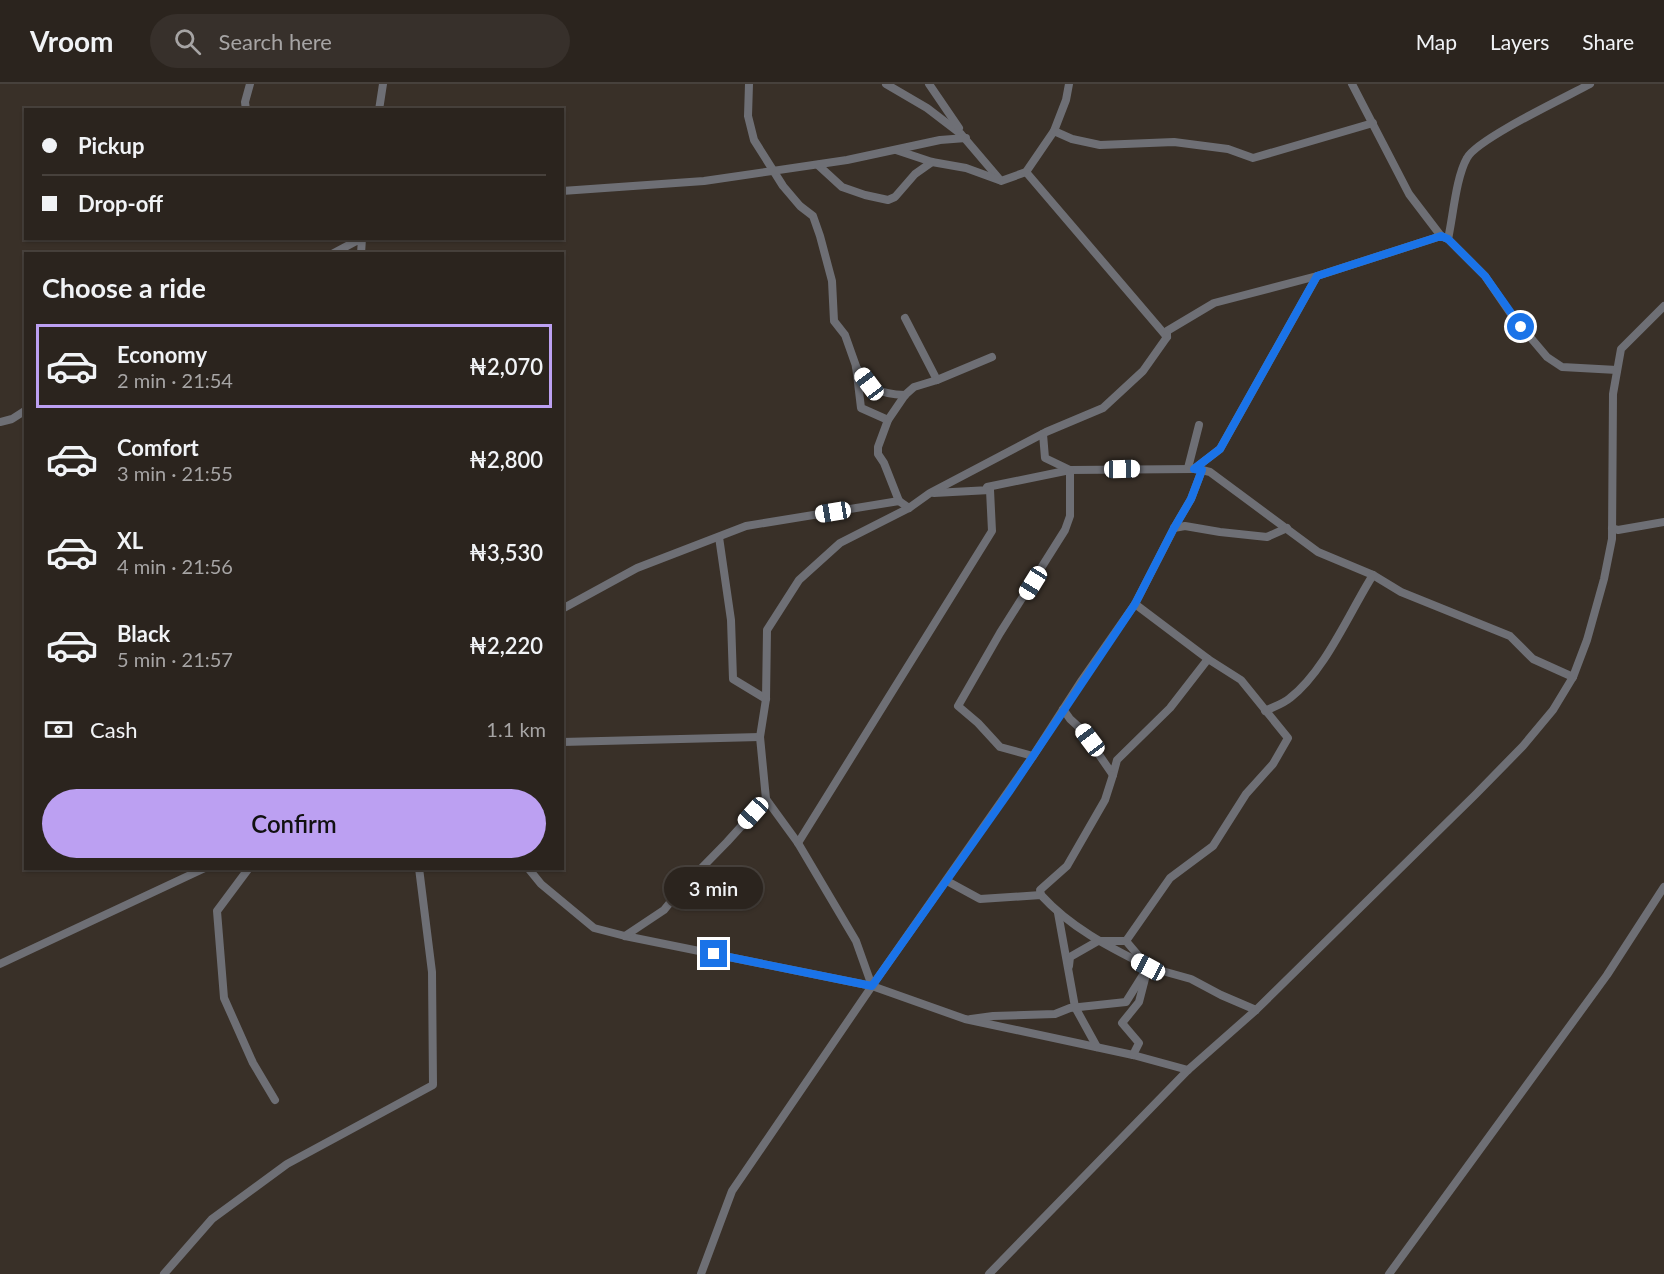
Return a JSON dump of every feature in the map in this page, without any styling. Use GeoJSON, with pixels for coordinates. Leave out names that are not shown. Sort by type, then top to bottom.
{"type":"FeatureCollection","features":[{"type":"Feature","properties":{"kind":"street"},"geometry":{"type":"LineString","coordinates":[[246,108],[250,84]]}},
{"type":"Feature","properties":{"kind":"street"},"geometry":{"type":"LineString","coordinates":[[379,108],[383,84]]}},
{"type":"Feature","properties":{"kind":"street"},"geometry":{"type":"LineString","coordinates":[[749,84],[748,116],[754,140],[776,171],[783,186],[800,206],[813,216],[832,281],[834,321],[845,335],[856,366],[861,408],[888,420]]}},
{"type":"Feature","properties":{"kind":"street"},"geometry":{"type":"LineString","coordinates":[[886,84],[927,108],[966,138]]}},
{"type":"Feature","properties":{"kind":"street"},"geometry":{"type":"LineString","coordinates":[[929,84],[966,138],[1001,181]]}},
{"type":"Feature","properties":{"kind":"street"},"geometry":{"type":"LineString","coordinates":[[896,150],[932,162],[966,168],[1001,181],[1026,172],[1054,131],[1066,100],[1069,84]]}},
{"type":"Feature","properties":{"kind":"street"},"geometry":{"type":"LineString","coordinates":[[1352,84],[1409,195],[1444,238],[1485,276],[1524,331],[1548,357],[1562,367],[1617,370]]}},
{"type":"Feature","properties":{"kind":"street"},"geometry":{"type":"LineString","coordinates":[[1444,238],[1462,168],[1468,155],[1497,134],[1580,87],[1590,84]]}},
{"type":"Feature","properties":{"kind":"street"},"geometry":{"type":"LineString","coordinates":[[1054,131],[1072,139],[1100,145],[1174,142],[1228,149],[1253,158],[1373,123]]}},
{"type":"Feature","properties":{"kind":"street"},"geometry":{"type":"LineString","coordinates":[[564,191],[704,181],[818,165],[940,140],[966,138]]}},
{"type":"Feature","properties":{"kind":"street"},"geometry":{"type":"LineString","coordinates":[[818,165],[842,187],[888,200],[895,197],[915,174],[932,162]]}},
{"type":"Feature","properties":{"kind":"street"},"geometry":{"type":"LineString","coordinates":[[1026,172],[1167,337]]}},
{"type":"Feature","properties":{"kind":"street"},"geometry":{"type":"LineString","coordinates":[[872,986],[856,941],[798,843],[766,799],[760,737],[766,699],[767,630],[799,580],[840,543],[909,508],[930,493],[1043,434],[1103,408],[1143,370],[1167,337],[1167,331],[1214,303],[1317,276],[1444,238]]}},
{"type":"Feature","properties":{"kind":"street"},"geometry":{"type":"LineString","coordinates":[[336,252],[358,240]]}},
{"type":"Feature","properties":{"kind":"street"},"geometry":{"type":"LineString","coordinates":[[1195,469],[1220,449],[1317,276]]}},
{"type":"Feature","properties":{"kind":"street"},"geometry":{"type":"LineString","coordinates":[[989,1274],[1188,1070],[1256,1010],[1523,746],[1553,710],[1572,677],[1587,640],[1604,579],[1612,538],[1613,394],[1622,349],[1664,306]]}},
{"type":"Feature","properties":{"kind":"street"},"geometry":{"type":"LineString","coordinates":[[905,318],[937,381]]}},
{"type":"Feature","properties":{"kind":"street"},"geometry":{"type":"LineString","coordinates":[[909,508],[899,501],[884,463],[878,454],[878,447],[888,420],[905,395],[914,387],[937,381],[992,357]]}},
{"type":"Feature","properties":{"kind":"street"},"geometry":{"type":"LineString","coordinates":[[856,366],[869,384],[879,392],[905,395]]}},
{"type":"Feature","properties":{"kind":"street"},"geometry":{"type":"LineString","coordinates":[[0,422],[12,419],[24,411]]}},
{"type":"Feature","properties":{"kind":"street"},"geometry":{"type":"LineString","coordinates":[[701,1274],[732,1191],[1033,756],[1135,604],[1191,499],[1199,425]]}},
{"type":"Feature","properties":{"kind":"street"},"geometry":{"type":"LineString","coordinates":[[1043,434],[1045,458],[1070,470]]}},
{"type":"Feature","properties":{"kind":"street"},"geometry":{"type":"LineString","coordinates":[[798,843],[992,531],[990,490],[987,487],[1070,470],[1195,469],[1210,472],[1318,552],[1373,575],[1401,592],[1510,636],[1533,659],[1572,677]]}},
{"type":"Feature","properties":{"kind":"street"},"geometry":{"type":"LineString","coordinates":[[1033,756],[1000,747],[958,705],[1065,530],[1070,516],[1070,470]]}},
{"type":"Feature","properties":{"kind":"street"},"geometry":{"type":"LineString","coordinates":[[930,493],[990,490]]}},
{"type":"Feature","properties":{"kind":"street"},"geometry":{"type":"LineString","coordinates":[[564,608],[637,568],[746,526],[899,501]]}},
{"type":"Feature","properties":{"kind":"street"},"geometry":{"type":"LineString","coordinates":[[1612,528],[1618,530],[1664,522]]}},
{"type":"Feature","properties":{"kind":"street"},"geometry":{"type":"LineString","coordinates":[[1174,528],[1185,526],[1267,537],[1287,528]]}},
{"type":"Feature","properties":{"kind":"street"},"geometry":{"type":"LineString","coordinates":[[719,537],[731,620],[733,679],[766,699]]}},
{"type":"Feature","properties":{"kind":"street"},"geometry":{"type":"LineString","coordinates":[[1265,711],[1289,699],[1308,681],[1327,654],[1373,575]]}},
{"type":"Feature","properties":{"kind":"street"},"geometry":{"type":"LineString","coordinates":[[1126,941],[1170,878],[1213,846],[1246,794],[1273,764],[1288,738],[1241,680],[1208,659],[1135,604]]}},
{"type":"Feature","properties":{"kind":"street"},"geometry":{"type":"LineString","coordinates":[[1208,659],[1170,708],[1117,760],[1105,800],[1089,830],[1066,866],[1040,890],[1041,895],[1059,913],[1098,941],[1148,967],[1191,979],[1256,1010]]}},
{"type":"Feature","properties":{"kind":"street"},"geometry":{"type":"LineString","coordinates":[[1063,709],[1087,736],[1113,775]]}},
{"type":"Feature","properties":{"kind":"street"},"geometry":{"type":"LineString","coordinates":[[564,742],[760,737]]}},
{"type":"Feature","properties":{"kind":"street"},"geometry":{"type":"LineString","coordinates":[[625,936],[664,910],[766,799]]}},
{"type":"Feature","properties":{"kind":"street"},"geometry":{"type":"LineString","coordinates":[[0,964],[202,870]]}},
{"type":"Feature","properties":{"kind":"street"},"geometry":{"type":"LineString","coordinates":[[248,870],[217,911],[224,998],[254,1064],[275,1100]]}},
{"type":"Feature","properties":{"kind":"street"},"geometry":{"type":"LineString","coordinates":[[164,1274],[213,1219],[287,1164],[433,1085],[432,972],[419,870]]}},
{"type":"Feature","properties":{"kind":"street"},"geometry":{"type":"LineString","coordinates":[[530,870],[541,884],[594,928],[872,986],[965,1019],[1133,1055],[1188,1070]]}},
{"type":"Feature","properties":{"kind":"street"},"geometry":{"type":"LineString","coordinates":[[947,881],[980,899],[1041,895]]}},
{"type":"Feature","properties":{"kind":"street"},"geometry":{"type":"LineString","coordinates":[[1389,1274],[1607,975],[1664,887]]}},
{"type":"Feature","properties":{"kind":"street"},"geometry":{"type":"LineString","coordinates":[[1059,913],[1075,1007],[1097,1047]]}},
{"type":"Feature","properties":{"kind":"street"},"geometry":{"type":"LineString","coordinates":[[1068,972],[1070,957],[1098,941],[1126,941],[1148,967]]}},
{"type":"Feature","properties":{"kind":"street"},"geometry":{"type":"LineString","coordinates":[[965,1019],[1054,1014],[1075,1007],[1126,1002],[1148,967]]}},
{"type":"Feature","properties":{"kind":"street"},"geometry":{"type":"LineString","coordinates":[[1133,1055],[1139,1043],[1122,1023],[1139,1002],[1148,967]]}},
{"type":"Feature","properties":{"kind":"route"},"geometry":{"type":"LineString","coordinates":[[714,954],[872,986],[1009,792],[1135,604],[1191,499],[1202,470],[1194,469],[1220,449],[1317,276],[1441,236],[1448,239],[1485,276],[1521,327]]}}]}
